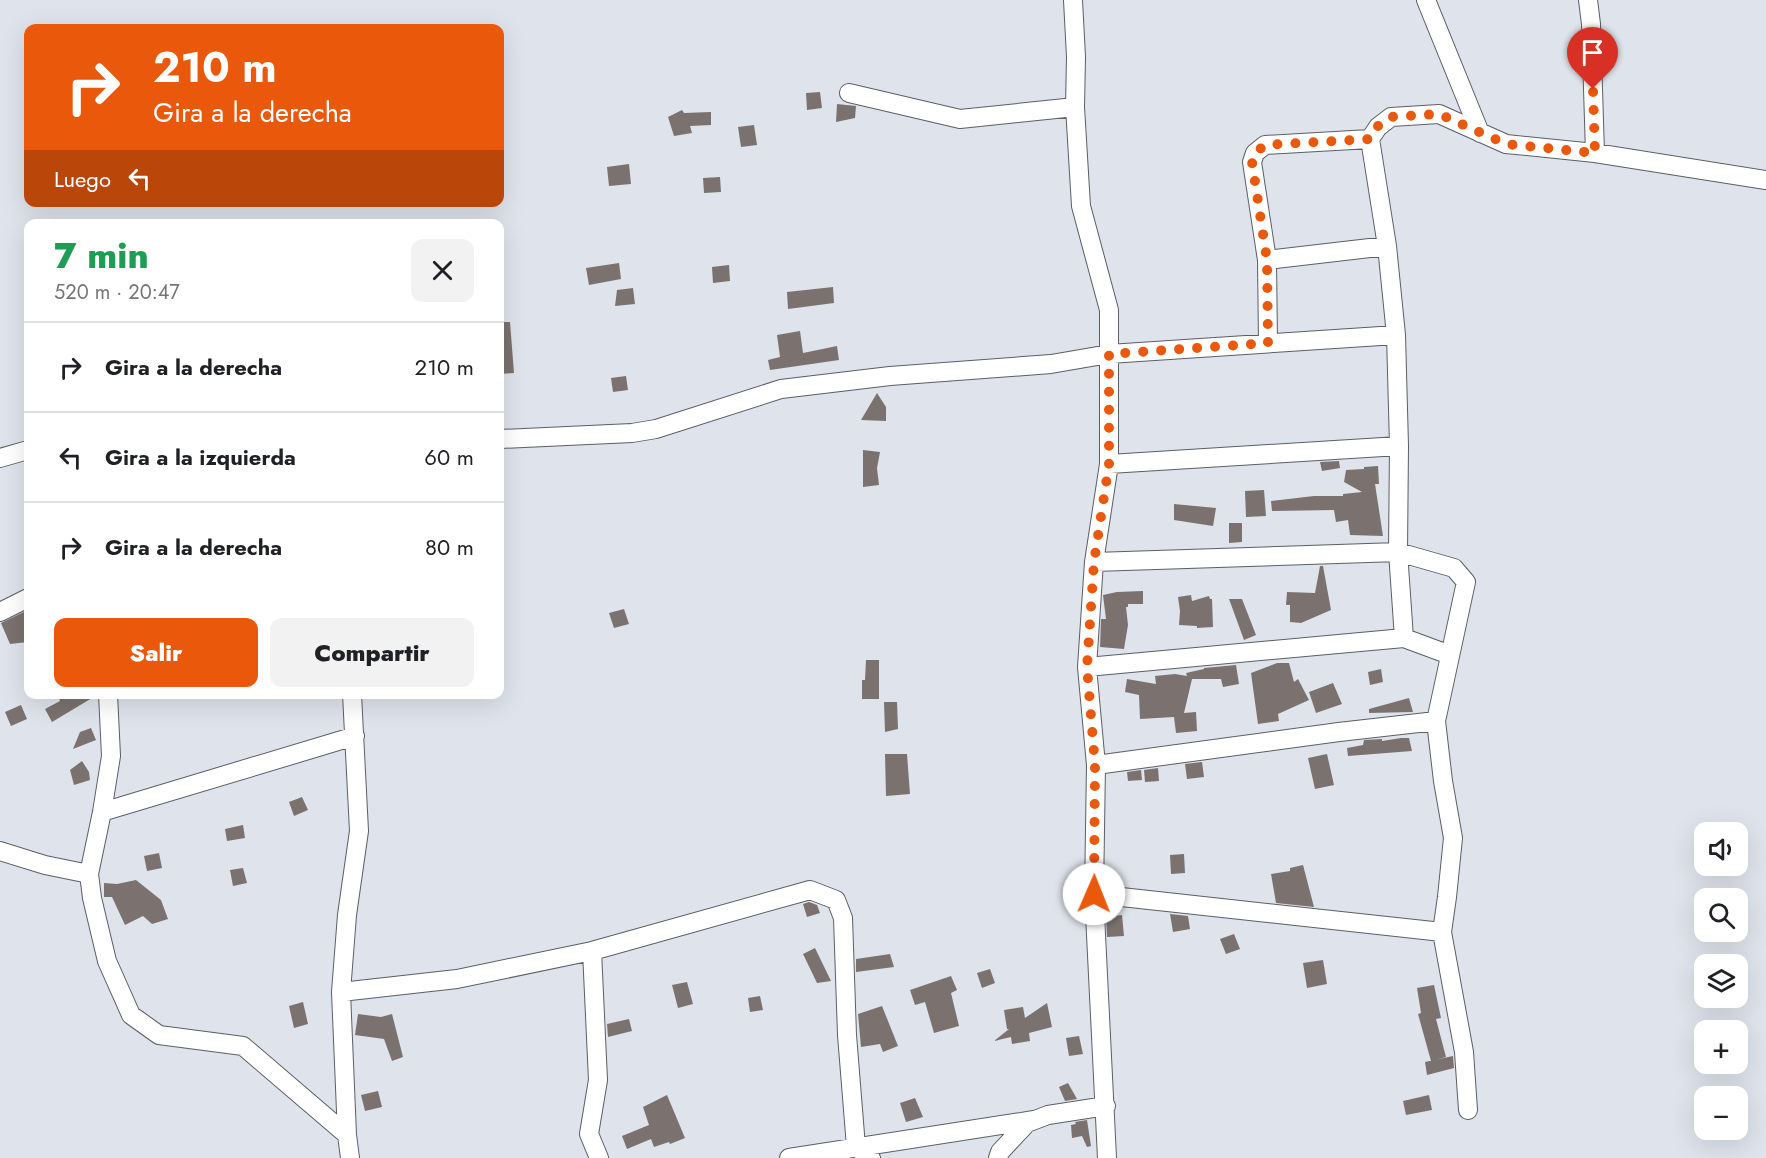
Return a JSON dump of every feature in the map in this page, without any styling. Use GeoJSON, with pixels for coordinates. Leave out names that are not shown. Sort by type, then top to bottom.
{"type":"FeatureCollection","features":[{"type":"Feature","properties":{"kind":"street"},"geometry":{"type":"LineString","coordinates":[[1073,0],[1076,57],[1075,107],[1081,206],[1109,310],[1109,464],[1094,562],[1087,667],[1095,765],[1094,894],[1107,1158]]}},
{"type":"Feature","properties":{"kind":"street"},"geometry":{"type":"LineString","coordinates":[[1426,0],[1480,133]]}},
{"type":"Feature","properties":{"kind":"street"},"geometry":{"type":"LineString","coordinates":[[1588,0],[1591,24],[1595,153]]}},
{"type":"Feature","properties":{"kind":"street"},"geometry":{"type":"LineString","coordinates":[[849,93],[960,119],[1075,107]]}},
{"type":"Feature","properties":{"kind":"street"},"geometry":{"type":"LineString","coordinates":[[1404,638],[1398,552],[1400,446],[1396,335],[1387,246],[1370,139],[1378,126],[1390,117],[1439,114],[1506,144],[1595,153],[1766,180]]}},
{"type":"Feature","properties":{"kind":"street"},"geometry":{"type":"LineString","coordinates":[[1268,343],[1267,260],[1252,162],[1255,153],[1265,145],[1370,139]]}},
{"type":"Feature","properties":{"kind":"street"},"geometry":{"type":"LineString","coordinates":[[1267,260],[1387,246]]}},
{"type":"Feature","properties":{"kind":"street"},"geometry":{"type":"LineString","coordinates":[[504,439],[632,433],[656,429],[781,389],[890,376],[1051,364],[1109,354],[1396,335]]}},
{"type":"Feature","properties":{"kind":"street"},"geometry":{"type":"LineString","coordinates":[[1109,464],[1400,446]]}},
{"type":"Feature","properties":{"kind":"street"},"geometry":{"type":"LineString","coordinates":[[0,458],[24,451]]}},
{"type":"Feature","properties":{"kind":"street"},"geometry":{"type":"LineString","coordinates":[[1094,562],[1398,552],[1454,568],[1467,582],[1436,721],[1453,838],[1448,897],[1442,932],[1464,1052],[1468,1110]]}},
{"type":"Feature","properties":{"kind":"street"},"geometry":{"type":"LineString","coordinates":[[0,612],[24,600]]}},
{"type":"Feature","properties":{"kind":"street"},"geometry":{"type":"LineString","coordinates":[[1087,667],[1404,638],[1450,655]]}},
{"type":"Feature","properties":{"kind":"street"},"geometry":{"type":"LineString","coordinates":[[108,699],[111,756],[89,874],[106,960],[131,1015],[159,1035],[243,1046],[347,1135]]}},
{"type":"Feature","properties":{"kind":"street"},"geometry":{"type":"LineString","coordinates":[[350,1158],[341,992],[347,915],[359,831],[352,699]]}},
{"type":"Feature","properties":{"kind":"street"},"geometry":{"type":"LineString","coordinates":[[1095,765],[1436,721]]}},
{"type":"Feature","properties":{"kind":"street"},"geometry":{"type":"LineString","coordinates":[[102,812],[355,736]]}},
{"type":"Feature","properties":{"kind":"street"},"geometry":{"type":"LineString","coordinates":[[0,851],[45,865],[89,874]]}},
{"type":"Feature","properties":{"kind":"street"},"geometry":{"type":"LineString","coordinates":[[341,992],[457,979],[592,951],[810,890],[836,900],[843,918],[847,1035],[864,1153]]}},
{"type":"Feature","properties":{"kind":"street"},"geometry":{"type":"LineString","coordinates":[[1094,894],[1442,932]]}},
{"type":"Feature","properties":{"kind":"street"},"geometry":{"type":"LineString","coordinates":[[592,951],[598,1080],[589,1134],[599,1158]]}},
{"type":"Feature","properties":{"kind":"street"},"geometry":{"type":"LineString","coordinates":[[998,1158],[1000,1152],[1027,1123],[1048,1115],[1106,1106]]}},
{"type":"Feature","properties":{"kind":"street"},"geometry":{"type":"LineString","coordinates":[[789,1158],[864,1153],[1034,1120]]}},
{"type":"Feature","properties":{"kind":"building"},"geometry":{"type":"Polygon","coordinates":[[[820,92],[822,108],[807,110],[806,93],[820,92]]]}},
{"type":"Feature","properties":{"kind":"building"},"geometry":{"type":"Polygon","coordinates":[[[837,104],[856,106],[855,118],[836,122],[837,104]]]}},
{"type":"Feature","properties":{"kind":"building"},"geometry":{"type":"Polygon","coordinates":[[[682,110],[684,113],[711,112],[711,125],[690,126],[692,133],[674,136],[668,117],[682,110]]]}},
{"type":"Feature","properties":{"kind":"building"},"geometry":{"type":"Polygon","coordinates":[[[754,125],[757,145],[741,147],[738,127],[754,125]]]}},
{"type":"Feature","properties":{"kind":"building"},"geometry":{"type":"Polygon","coordinates":[[[629,164],[631,184],[609,186],[607,167],[629,164]]]}},
{"type":"Feature","properties":{"kind":"building"},"geometry":{"type":"Polygon","coordinates":[[[720,177],[721,192],[704,193],[703,178],[720,177]]]}},
{"type":"Feature","properties":{"kind":"building"},"geometry":{"type":"Polygon","coordinates":[[[619,263],[621,279],[589,285],[586,268],[619,263]]]}},
{"type":"Feature","properties":{"kind":"building"},"geometry":{"type":"Polygon","coordinates":[[[729,265],[730,281],[713,283],[712,267],[729,265]]]}},
{"type":"Feature","properties":{"kind":"building"},"geometry":{"type":"Polygon","coordinates":[[[833,287],[834,303],[788,309],[787,292],[833,287]]]}},
{"type":"Feature","properties":{"kind":"building"},"geometry":{"type":"Polygon","coordinates":[[[633,288],[635,304],[615,306],[617,290],[633,288]]]}},
{"type":"Feature","properties":{"kind":"building"},"geometry":{"type":"Polygon","coordinates":[[[504,322],[510,322],[514,373],[504,374],[504,322]]]}},
{"type":"Feature","properties":{"kind":"building"},"geometry":{"type":"Polygon","coordinates":[[[800,331],[803,353],[837,346],[839,360],[770,370],[768,360],[780,357],[777,335],[800,331]]]}},
{"type":"Feature","properties":{"kind":"building"},"geometry":{"type":"Polygon","coordinates":[[[626,376],[628,390],[613,392],[611,378],[626,376]]]}},
{"type":"Feature","properties":{"kind":"building"},"geometry":{"type":"Polygon","coordinates":[[[877,393],[886,407],[886,421],[861,420],[877,393]]]}},
{"type":"Feature","properties":{"kind":"building"},"geometry":{"type":"Polygon","coordinates":[[[863,450],[880,452],[877,468],[879,485],[863,487],[863,450]]]}},
{"type":"Feature","properties":{"kind":"building"},"geometry":{"type":"Polygon","coordinates":[[[1339,461],[1340,468],[1322,471],[1320,462],[1339,461]]]}},
{"type":"Feature","properties":{"kind":"building"},"geometry":{"type":"Polygon","coordinates":[[[1378,466],[1379,484],[1375,484],[1383,536],[1350,535],[1348,520],[1336,522],[1334,510],[1272,511],[1271,501],[1314,496],[1343,496],[1343,494],[1362,492],[1344,482],[1346,470],[1378,466]]]}},
{"type":"Feature","properties":{"kind":"building"},"geometry":{"type":"Polygon","coordinates":[[[1264,490],[1266,516],[1246,517],[1245,491],[1264,490]]]}},
{"type":"Feature","properties":{"kind":"building"},"geometry":{"type":"Polygon","coordinates":[[[1174,504],[1216,508],[1213,526],[1174,520],[1174,504]]]}},
{"type":"Feature","properties":{"kind":"building"},"geometry":{"type":"Polygon","coordinates":[[[1229,523],[1242,523],[1242,542],[1229,543],[1229,523]]]}},
{"type":"Feature","properties":{"kind":"building"},"geometry":{"type":"Polygon","coordinates":[[[1320,566],[1323,566],[1331,610],[1301,623],[1290,622],[1290,605],[1286,605],[1287,592],[1315,593],[1320,566]]]}},
{"type":"Feature","properties":{"kind":"building"},"geometry":{"type":"Polygon","coordinates":[[[1143,591],[1143,604],[1128,604],[1126,607],[1128,625],[1124,649],[1100,647],[1101,619],[1106,619],[1103,595],[1143,591]]]}},
{"type":"Feature","properties":{"kind":"building"},"geometry":{"type":"Polygon","coordinates":[[[1191,595],[1192,601],[1209,596],[1212,599],[1213,627],[1197,628],[1197,626],[1179,625],[1178,597],[1191,595]]]}},
{"type":"Feature","properties":{"kind":"building"},"geometry":{"type":"Polygon","coordinates":[[[1229,599],[1242,599],[1256,635],[1244,640],[1229,599]]]}},
{"type":"Feature","properties":{"kind":"building"},"geometry":{"type":"Polygon","coordinates":[[[624,609],[629,624],[614,628],[609,613],[624,609]]]}},
{"type":"Feature","properties":{"kind":"building"},"geometry":{"type":"Polygon","coordinates":[[[24,612],[24,642],[10,644],[1,623],[24,612]]]}},
{"type":"Feature","properties":{"kind":"building"},"geometry":{"type":"Polygon","coordinates":[[[866,660],[879,660],[879,699],[862,699],[862,680],[865,680],[866,660]]]}},
{"type":"Feature","properties":{"kind":"building"},"geometry":{"type":"Polygon","coordinates":[[[1277,663],[1289,663],[1294,682],[1298,679],[1309,700],[1278,714],[1279,721],[1258,724],[1251,673],[1277,663]]]}},
{"type":"Feature","properties":{"kind":"building"},"geometry":{"type":"Polygon","coordinates":[[[1236,665],[1239,684],[1223,687],[1221,679],[1192,679],[1184,713],[1196,712],[1197,731],[1176,733],[1174,717],[1140,719],[1139,695],[1125,692],[1127,679],[1156,684],[1155,676],[1175,674],[1187,676],[1186,673],[1204,668],[1236,665]]]}},
{"type":"Feature","properties":{"kind":"building"},"geometry":{"type":"Polygon","coordinates":[[[1381,669],[1383,682],[1370,685],[1368,672],[1381,669]]]}},
{"type":"Feature","properties":{"kind":"building"},"geometry":{"type":"Polygon","coordinates":[[[1333,683],[1342,704],[1316,713],[1309,692],[1333,683]]]}},
{"type":"Feature","properties":{"kind":"building"},"geometry":{"type":"Polygon","coordinates":[[[1409,698],[1413,712],[1369,713],[1369,709],[1409,698]]]}},
{"type":"Feature","properties":{"kind":"building"},"geometry":{"type":"Polygon","coordinates":[[[59,699],[90,699],[52,722],[45,709],[60,701],[59,699]]]}},
{"type":"Feature","properties":{"kind":"building"},"geometry":{"type":"Polygon","coordinates":[[[884,702],[897,702],[898,729],[885,732],[884,702]]]}},
{"type":"Feature","properties":{"kind":"building"},"geometry":{"type":"Polygon","coordinates":[[[21,705],[27,719],[11,726],[5,712],[21,705]]]}},
{"type":"Feature","properties":{"kind":"building"},"geometry":{"type":"Polygon","coordinates":[[[91,728],[96,740],[73,749],[80,732],[91,728]]]}},
{"type":"Feature","properties":{"kind":"building"},"geometry":{"type":"Polygon","coordinates":[[[1409,738],[1412,751],[1348,756],[1347,748],[1363,745],[1364,740],[1382,739],[1382,741],[1409,738]]]}},
{"type":"Feature","properties":{"kind":"building"},"geometry":{"type":"Polygon","coordinates":[[[885,754],[907,754],[910,794],[886,796],[885,754]]]}},
{"type":"Feature","properties":{"kind":"building"},"geometry":{"type":"Polygon","coordinates":[[[1327,754],[1334,785],[1315,789],[1308,758],[1327,754]]]}},
{"type":"Feature","properties":{"kind":"building"},"geometry":{"type":"Polygon","coordinates":[[[82,761],[89,772],[90,780],[74,785],[70,770],[82,761]]]}},
{"type":"Feature","properties":{"kind":"building"},"geometry":{"type":"Polygon","coordinates":[[[1202,762],[1204,777],[1187,779],[1185,764],[1202,762]]]}},
{"type":"Feature","properties":{"kind":"building"},"geometry":{"type":"Polygon","coordinates":[[[1158,768],[1159,781],[1145,782],[1144,770],[1158,768]]]}},
{"type":"Feature","properties":{"kind":"building"},"geometry":{"type":"Polygon","coordinates":[[[1141,770],[1142,780],[1128,781],[1127,772],[1141,770]]]}},
{"type":"Feature","properties":{"kind":"building"},"geometry":{"type":"Polygon","coordinates":[[[302,797],[308,810],[294,816],[289,802],[302,797]]]}},
{"type":"Feature","properties":{"kind":"building"},"geometry":{"type":"Polygon","coordinates":[[[243,825],[245,838],[227,841],[225,829],[243,825]]]}},
{"type":"Feature","properties":{"kind":"building"},"geometry":{"type":"Polygon","coordinates":[[[159,853],[162,868],[147,871],[144,856],[159,853]]]}},
{"type":"Feature","properties":{"kind":"building"},"geometry":{"type":"Polygon","coordinates":[[[1184,854],[1185,873],[1171,874],[1170,855],[1184,854]]]}},
{"type":"Feature","properties":{"kind":"building"},"geometry":{"type":"Polygon","coordinates":[[[1303,865],[1314,907],[1276,903],[1271,874],[1290,871],[1290,868],[1303,865]]]}},
{"type":"Feature","properties":{"kind":"building"},"geometry":{"type":"Polygon","coordinates":[[[243,868],[247,883],[233,886],[230,870],[243,868]]]}},
{"type":"Feature","properties":{"kind":"building"},"geometry":{"type":"Polygon","coordinates":[[[136,880],[161,900],[168,919],[152,924],[143,916],[125,925],[112,897],[104,897],[104,883],[117,884],[136,880]]]}},
{"type":"Feature","properties":{"kind":"building"},"geometry":{"type":"Polygon","coordinates":[[[809,902],[817,905],[820,913],[807,917],[803,904],[809,902]]]}},
{"type":"Feature","properties":{"kind":"building"},"geometry":{"type":"Polygon","coordinates":[[[1170,914],[1188,916],[1190,929],[1173,932],[1170,914]]]}},
{"type":"Feature","properties":{"kind":"building"},"geometry":{"type":"Polygon","coordinates":[[[1122,915],[1124,936],[1107,937],[1106,917],[1122,915]]]}},
{"type":"Feature","properties":{"kind":"building"},"geometry":{"type":"Polygon","coordinates":[[[1234,934],[1240,949],[1226,954],[1220,939],[1234,934]]]}},
{"type":"Feature","properties":{"kind":"building"},"geometry":{"type":"Polygon","coordinates":[[[815,948],[831,981],[817,983],[803,954],[815,948]]]}},
{"type":"Feature","properties":{"kind":"building"},"geometry":{"type":"Polygon","coordinates":[[[890,954],[894,967],[856,972],[856,959],[890,954]]]}},
{"type":"Feature","properties":{"kind":"building"},"geometry":{"type":"Polygon","coordinates":[[[1323,960],[1327,984],[1307,988],[1303,963],[1323,960]]]}},
{"type":"Feature","properties":{"kind":"building"},"geometry":{"type":"Polygon","coordinates":[[[990,969],[995,983],[982,988],[977,973],[990,969]]]}},
{"type":"Feature","properties":{"kind":"building"},"geometry":{"type":"Polygon","coordinates":[[[951,976],[957,990],[951,993],[959,1026],[934,1033],[925,1002],[915,1005],[910,990],[951,976]]]}},
{"type":"Feature","properties":{"kind":"building"},"geometry":{"type":"Polygon","coordinates":[[[687,982],[693,1004],[678,1008],[672,985],[687,982]]]}},
{"type":"Feature","properties":{"kind":"building"},"geometry":{"type":"Polygon","coordinates":[[[1434,985],[1441,1018],[1436,1019],[1446,1057],[1431,1061],[1418,1014],[1421,1013],[1417,988],[1434,985]]]}},
{"type":"Feature","properties":{"kind":"building"},"geometry":{"type":"Polygon","coordinates":[[[760,996],[763,1010],[750,1012],[748,998],[760,996]]]}},
{"type":"Feature","properties":{"kind":"building"},"geometry":{"type":"Polygon","coordinates":[[[303,1002],[308,1024],[294,1028],[289,1006],[303,1002]]]}},
{"type":"Feature","properties":{"kind":"building"},"geometry":{"type":"Polygon","coordinates":[[[1047,1003],[1052,1027],[1029,1033],[1030,1041],[1012,1044],[1011,1037],[994,1041],[1009,1029],[1007,1029],[1004,1010],[1023,1007],[1025,1018],[1047,1003]]]}},
{"type":"Feature","properties":{"kind":"building"},"geometry":{"type":"Polygon","coordinates":[[[882,1006],[898,1046],[883,1052],[880,1044],[861,1047],[858,1014],[882,1006]]]}},
{"type":"Feature","properties":{"kind":"building"},"geometry":{"type":"Polygon","coordinates":[[[358,1014],[381,1017],[392,1014],[403,1057],[392,1061],[384,1039],[355,1035],[358,1014]]]}},
{"type":"Feature","properties":{"kind":"building"},"geometry":{"type":"Polygon","coordinates":[[[629,1019],[632,1031],[608,1037],[607,1024],[629,1019]]]}},
{"type":"Feature","properties":{"kind":"building"},"geometry":{"type":"Polygon","coordinates":[[[1079,1036],[1083,1054],[1069,1056],[1066,1038],[1079,1036]]]}},
{"type":"Feature","properties":{"kind":"building"},"geometry":{"type":"Polygon","coordinates":[[[1453,1056],[1454,1068],[1427,1075],[1425,1062],[1453,1056]]]}},
{"type":"Feature","properties":{"kind":"building"},"geometry":{"type":"Polygon","coordinates":[[[1068,1083],[1077,1099],[1065,1101],[1059,1087],[1068,1083]]]}},
{"type":"Feature","properties":{"kind":"building"},"geometry":{"type":"Polygon","coordinates":[[[378,1091],[382,1107],[365,1111],[361,1095],[378,1091]]]}},
{"type":"Feature","properties":{"kind":"building"},"geometry":{"type":"Polygon","coordinates":[[[667,1095],[685,1138],[654,1147],[651,1139],[627,1149],[622,1136],[649,1125],[643,1107],[667,1095]]]}},
{"type":"Feature","properties":{"kind":"building"},"geometry":{"type":"Polygon","coordinates":[[[1429,1095],[1432,1110],[1406,1115],[1403,1101],[1429,1095]]]}},
{"type":"Feature","properties":{"kind":"building"},"geometry":{"type":"Polygon","coordinates":[[[915,1098],[923,1117],[906,1122],[900,1103],[915,1098]]]}},
{"type":"Feature","properties":{"kind":"building"},"geometry":{"type":"Polygon","coordinates":[[[1087,1120],[1091,1146],[1087,1147],[1082,1136],[1072,1138],[1071,1125],[1087,1120]]]}},
{"type":"Feature","properties":{"kind":"route"},"geometry":{"type":"LineString","coordinates":[[1094,894],[1095,765],[1087,667],[1094,562],[1109,464],[1109,354],[1268,343],[1267,260],[1252,162],[1255,153],[1265,145],[1370,139],[1378,126],[1390,117],[1439,114],[1506,144],[1595,153],[1593,89]]}}]}
